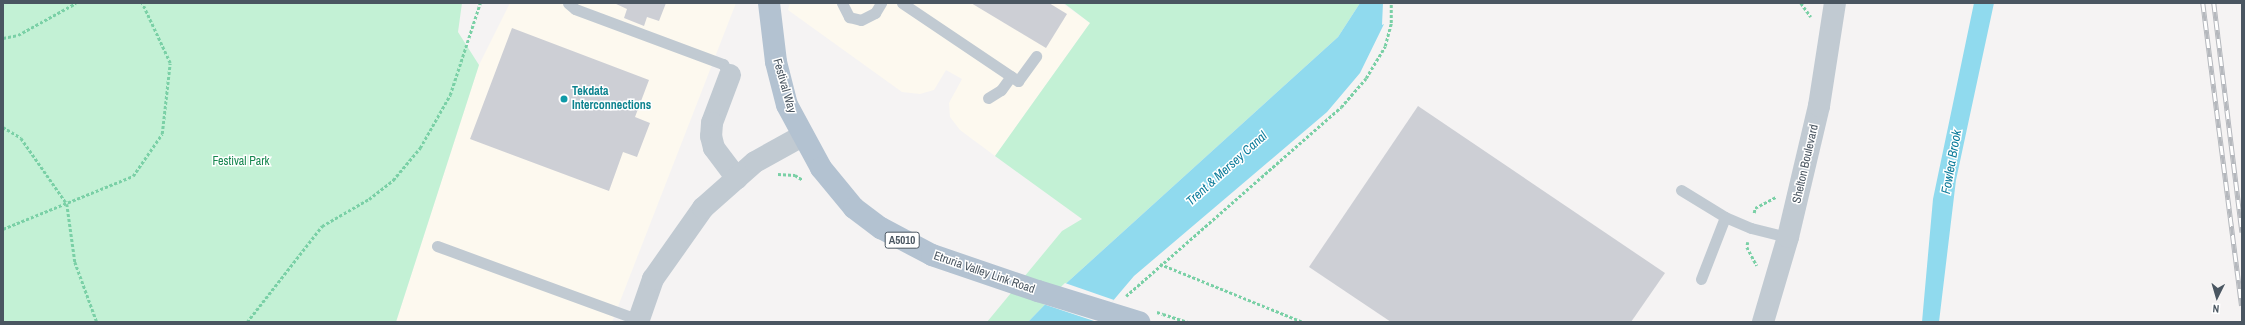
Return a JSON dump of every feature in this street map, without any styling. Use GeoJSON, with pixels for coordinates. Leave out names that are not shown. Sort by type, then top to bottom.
{"type":"FeatureCollection","features":[{"type":"Feature","properties":{"kind":"main road","name":"Festival Way"},"geometry":{"type":"LineString","coordinates":[[770,3],[776,62],[787,105],[802,136]]}},
{"type":"Feature","properties":{"kind":"main road","name":"Etruria Valley Link Road"},"geometry":{"type":"LineString","coordinates":[[802,136],[822,168],[854,208],[881,228],[956,265],[1139,322]]}},
{"type":"Feature","properties":{"kind":"street","name":"Shelton Boulevard"},"geometry":{"type":"LineString","coordinates":[[1763,322],[1788,237],[1819,106],[1835,3]]}},
{"type":"Feature","properties":{"kind":"street"},"geometry":{"type":"LineString","coordinates":[[730,75],[712,124],[711,136],[714,148],[737,178]]}},
{"type":"Feature","properties":{"kind":"street"},"geometry":{"type":"LineString","coordinates":[[639,321],[653,279],[703,208],[755,162],[802,136]]}},
{"type":"Feature","properties":{"kind":"lane"},"geometry":{"type":"LineString","coordinates":[[568,3],[576,9],[724,64],[730,75]]}},
{"type":"Feature","properties":{"kind":"lane"},"geometry":{"type":"LineString","coordinates":[[842,3],[849,17],[861,20],[875,13],[881,3]]}},
{"type":"Feature","properties":{"kind":"lane"},"geometry":{"type":"LineString","coordinates":[[909,5],[1018,81],[1036,56]]}},
{"type":"Feature","properties":{"kind":"lane"},"geometry":{"type":"LineString","coordinates":[[988,98],[1001,90],[1011,76]]}},
{"type":"Feature","properties":{"kind":"lane"},"geometry":{"type":"LineString","coordinates":[[1681,190],[1725,217],[1751,228],[1788,237]]}},
{"type":"Feature","properties":{"kind":"lane"},"geometry":{"type":"LineString","coordinates":[[1701,279],[1712,260],[1717,235],[1725,217]]}},
{"type":"Feature","properties":{"kind":"lane"},"geometry":{"type":"LineString","coordinates":[[437,246],[639,321]]}},
{"type":"Feature","properties":{"kind":"path"},"geometry":{"type":"LineString","coordinates":[[3,38],[18,35],[76,3]]}},
{"type":"Feature","properties":{"kind":"path"},"geometry":{"type":"LineString","coordinates":[[3,229],[133,176],[162,134],[170,63],[142,3]]}},
{"type":"Feature","properties":{"kind":"path"},"geometry":{"type":"LineString","coordinates":[[247,322],[322,226],[375,194],[393,180],[420,148],[450,95],[480,3]]}},
{"type":"Feature","properties":{"kind":"path"},"geometry":{"type":"LineString","coordinates":[[1122,301],[1160,264],[1341,107],[1366,78],[1385,46],[1391,24],[1391,3]]}},
{"type":"Feature","properties":{"kind":"path"},"geometry":{"type":"LineString","coordinates":[[3,127],[21,138],[67,204],[75,262],[97,322]]}},
{"type":"Feature","properties":{"kind":"path"},"geometry":{"type":"LineString","coordinates":[[770,176],[795,175],[808,185]]}},
{"type":"Feature","properties":{"kind":"path"},"geometry":{"type":"LineString","coordinates":[[1160,264],[1303,322]]}},
{"type":"Feature","properties":{"kind":"path"},"geometry":{"type":"LineString","coordinates":[[1163,314],[1188,322]]}},
{"type":"Feature","properties":{"kind":"shaded area"},"geometry":{"type":"Polygon","coordinates":[[[510,3],[736,3],[612,322],[396,322],[479,65],[510,3]]]}},
{"type":"Feature","properties":{"kind":"shaded area"},"geometry":{"type":"Polygon","coordinates":[[[790,3],[1062,3],[1090,23],[995,156],[960,130],[950,117],[949,103],[962,79],[946,70],[934,90],[920,94],[902,92],[788,10],[790,3]]]}},
{"type":"Feature","properties":{"kind":"green space","name":"Festival Park"},"geometry":{"type":"Polygon","coordinates":[[[3,3],[462,3],[458,32],[479,65],[396,322],[3,322],[3,3]]]}},
{"type":"Feature","properties":{"kind":"green space"},"geometry":{"type":"Polygon","coordinates":[[[1360,3],[1338,37],[1061,288],[1028,322],[987,322],[1062,231],[1082,219],[995,156],[1090,23],[1065,4],[1360,3]]]}},
{"type":"Feature","properties":{"kind":"water","name":"Trent & Mersey Canal"},"geometry":{"type":"Polygon","coordinates":[[[1360,3],[1383,3],[1382,25],[1384,24],[1360,73],[1327,112],[1134,276],[1095,322],[1028,322],[1061,288],[1338,37],[1360,3]]]}},
{"type":"Feature","properties":{"kind":"water","name":"Fowlea Brook"},"geometry":{"type":"Polygon","coordinates":[[[1974,3],[1994,3],[1956,180],[1939,322],[1922,322],[1933,199],[1974,3]]]}},
{"type":"Feature","properties":{"kind":"pier"},"geometry":{"type":"Polygon","coordinates":[[[1065,283],[1114,300],[1097,322],[1043,304],[1065,283]]]}},
{"type":"Feature","properties":{"kind":"building"},"geometry":{"type":"Polygon","coordinates":[[[614,3],[666,3],[659,21],[647,17],[644,26],[624,18],[627,9],[614,3]]]}},
{"type":"Feature","properties":{"kind":"building"},"geometry":{"type":"Polygon","coordinates":[[[971,3],[1049,3],[1067,14],[1046,48],[971,3]]]}},
{"type":"Feature","properties":{"kind":"building","name":"Tekdata Interconnections"},"geometry":{"type":"Polygon","coordinates":[[[512,28],[649,80],[635,117],[650,123],[637,157],[623,152],[609,191],[470,139],[512,28]]]}},
{"type":"Feature","properties":{"kind":"building"},"geometry":{"type":"Polygon","coordinates":[[[1418,106],[1665,273],[1631,322],[1391,322],[1309,267],[1418,106]]]}},
{"type":"Feature","properties":{"kind":"railway"},"geometry":{"type":"LineString","coordinates":[[2203,3],[2242,306]]}},
{"type":"Feature","properties":{"kind":"railway"},"geometry":{"type":"LineString","coordinates":[[2214,3],[2242,232]]}},
{"type":"Feature","properties":{"kind":"place","name":"Tekdata Interconnections"},"geometry":{"type":"Point","coordinates":[564,99]}}]}
